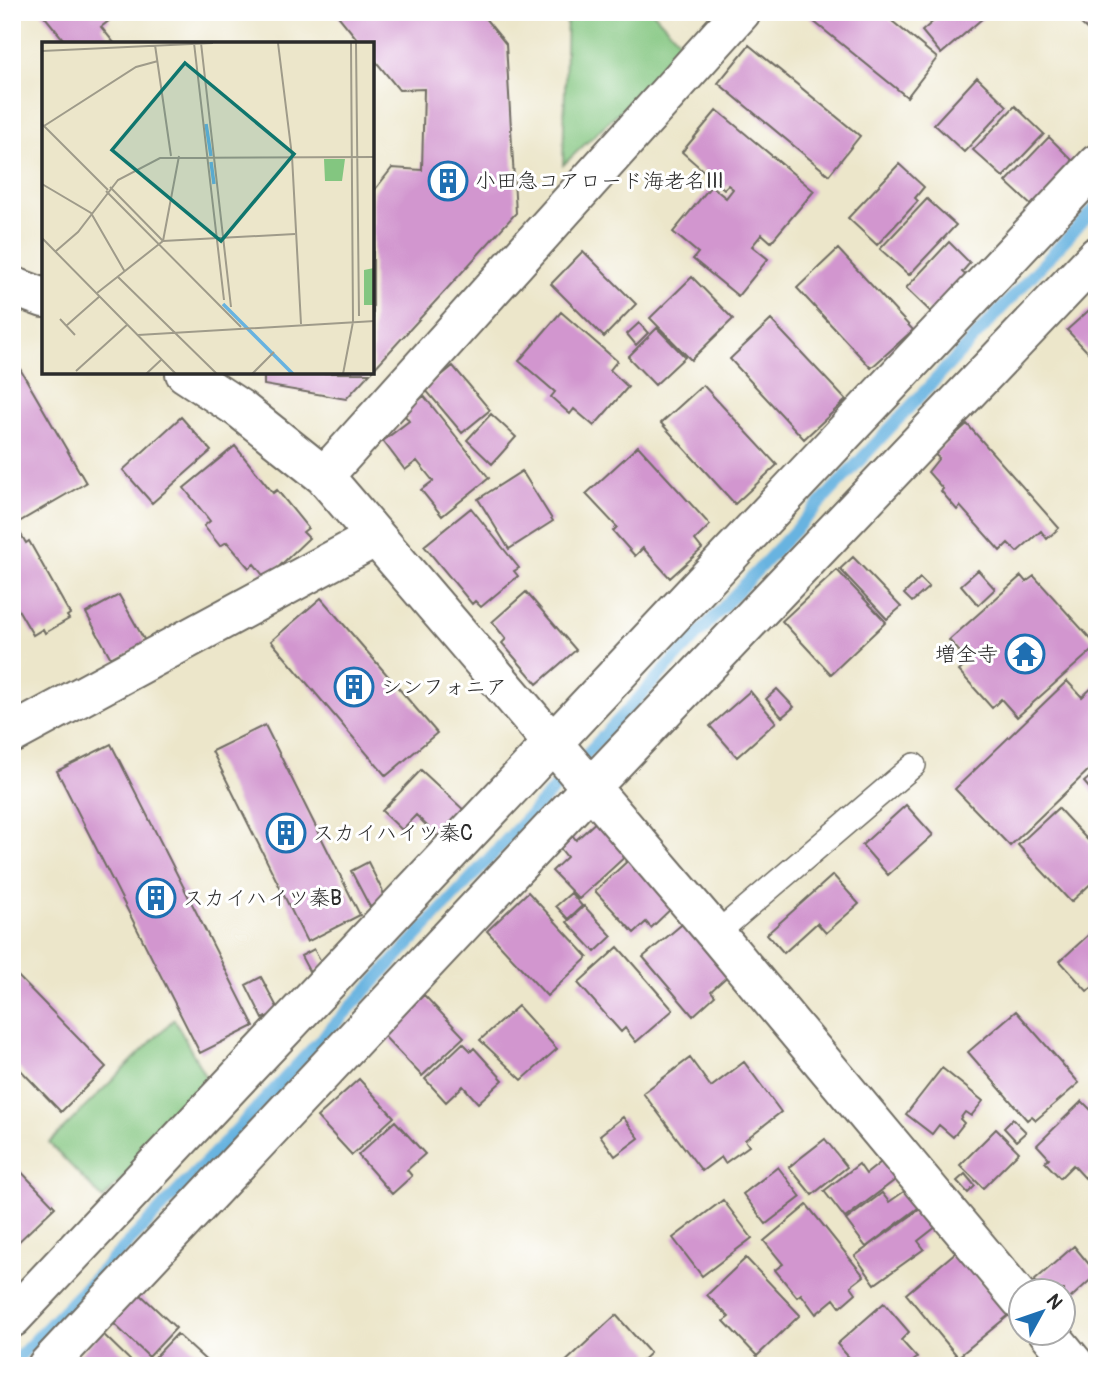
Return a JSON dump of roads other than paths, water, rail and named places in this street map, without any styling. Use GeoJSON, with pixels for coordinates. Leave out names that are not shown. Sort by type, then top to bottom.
{"type":"FeatureCollection","features":[{"type":"Feature","properties":{"kind":"street"},"geometry":{"type":"LineString","coordinates":[[324,476],[741,12]]}},
{"type":"Feature","properties":{"kind":"street"},"geometry":{"type":"LineString","coordinates":[[30,1351],[572,766],[1097,164]]}},
{"type":"Feature","properties":{"kind":"street"},"geometry":{"type":"LineString","coordinates":[[12,1318],[572,766],[1096,257]]}},
{"type":"Feature","properties":{"kind":"street"},"geometry":{"type":"LineString","coordinates":[[12,286],[42,297]]}},
{"type":"Feature","properties":{"kind":"street"},"geometry":{"type":"LineString","coordinates":[[187,374],[240,409],[324,476],[716,934],[1007,1283]]}},
{"type":"Feature","properties":{"kind":"street"},"geometry":{"type":"LineString","coordinates":[[12,734],[376,537]]}},
{"type":"Feature","properties":{"kind":"street"},"geometry":{"type":"LineString","coordinates":[[1060,1346],[1076,1366]]}},
{"type":"Feature","properties":{"kind":"lane"},"geometry":{"type":"LineString","coordinates":[[716,934],[914,765]]}},
{"type":"Feature","properties":{"kind":"waterway"},"geometry":{"type":"LineString","coordinates":[[12,1364],[224,1143],[1097,206]]}},
{"type":"Feature","properties":{"kind":"place","name":"小田急コアロード海老名III"},"geometry":{"type":"Point","coordinates":[448,181]}},
{"type":"Feature","properties":{"kind":"place","name":"増全寺"},"geometry":{"type":"Point","coordinates":[1025,654]}},
{"type":"Feature","properties":{"kind":"place","name":"シンフォニア"},"geometry":{"type":"Point","coordinates":[354,687]}},
{"type":"Feature","properties":{"kind":"place","name":"スカイハイツ秦C"},"geometry":{"type":"Point","coordinates":[286,833]}},
{"type":"Feature","properties":{"kind":"place","name":"スカイハイツ秦B"},"geometry":{"type":"Point","coordinates":[156,898]}}]}
